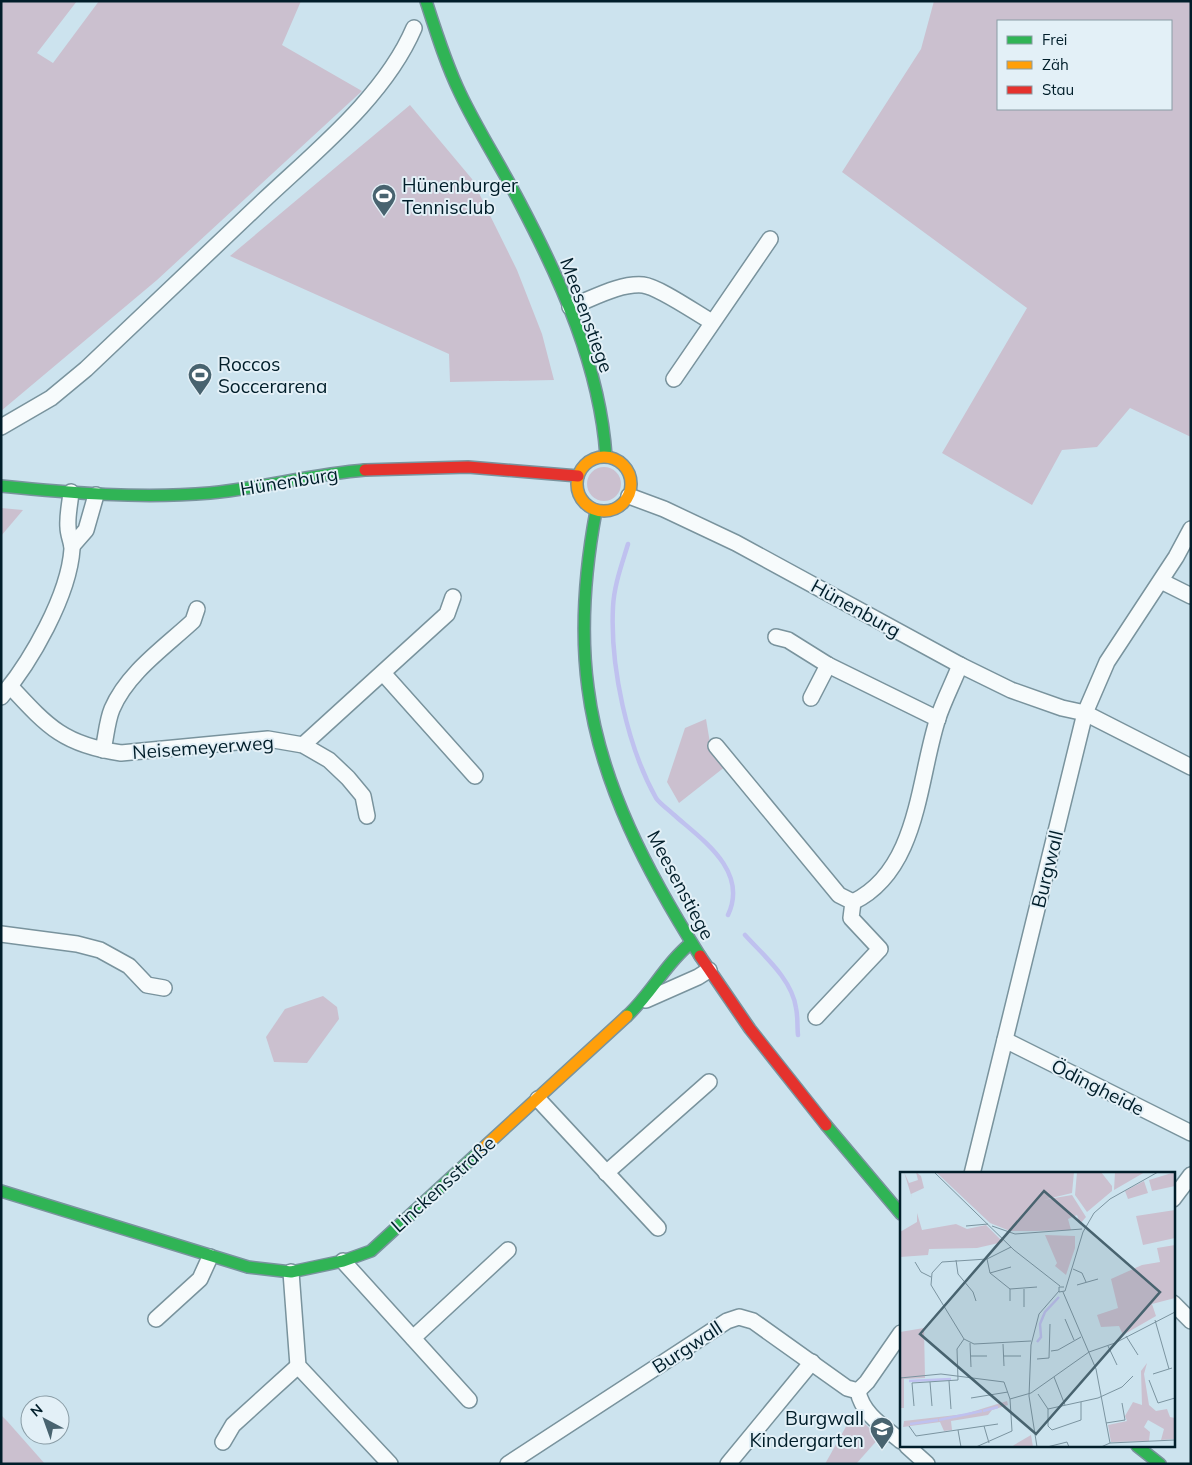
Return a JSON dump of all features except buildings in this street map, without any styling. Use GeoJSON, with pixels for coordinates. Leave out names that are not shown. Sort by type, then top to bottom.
{"type":"FeatureCollection","features":[{"type":"Feature","properties":{"kind":"street","name":"Meesenstiege"},"geometry":{"type":"LineString","coordinates":[[426,1],[439,42],[460,93],[556,273],[570,308],[604,426],[606,456]]}},
{"type":"Feature","properties":{"kind":"street"},"geometry":{"type":"LineString","coordinates":[[1,427],[51,398],[86,369],[319,148],[377,88],[391,70],[414,28]]}},
{"type":"Feature","properties":{"kind":"street"},"geometry":{"type":"LineString","coordinates":[[674,379],[770,240]]}},
{"type":"Feature","properties":{"kind":"street"},"geometry":{"type":"LineString","coordinates":[[570,308],[625,286],[644,285],[655,289],[712,322]]}},
{"type":"Feature","properties":{"kind":"street"},"geometry":{"type":"LineString","coordinates":[[606,456],[615,458],[628,470],[631,478],[629,496],[624,504],[615,509],[596,510],[582,501],[577,485],[578,476],[586,464],[599,457],[606,456]]}},
{"type":"Feature","properties":{"kind":"street","name":"Hünenburg"},"geometry":{"type":"LineString","coordinates":[[1,486],[96,494],[209,493],[342,472],[388,468],[455,467],[578,476]]}},
{"type":"Feature","properties":{"kind":"street"},"geometry":{"type":"LineString","coordinates":[[6,691],[28,659],[49,622],[68,572],[72,546],[67,526],[71,492]]}},
{"type":"Feature","properties":{"kind":"street"},"geometry":{"type":"LineString","coordinates":[[72,546],[86,530],[96,494]]}},
{"type":"Feature","properties":{"kind":"street","name":"Hünenburg"},"geometry":{"type":"LineString","coordinates":[[629,496],[664,509],[736,543],[960,665],[1011,690],[1062,708],[1085,713],[1191,767]]}},
{"type":"Feature","properties":{"kind":"street","name":"Meesenstiege"},"geometry":{"type":"LineString","coordinates":[[596,510],[586,569],[584,611],[586,664],[591,712],[613,788],[640,850],[709,970],[782,1074],[900,1213]]}},
{"type":"Feature","properties":{"kind":"street","name":"Burgwall"},"geometry":{"type":"LineString","coordinates":[[972,1172],[1085,713],[1107,662],[1161,581],[1191,529]]}},
{"type":"Feature","properties":{"kind":"street"},"geometry":{"type":"LineString","coordinates":[[1161,581],[1191,596]]}},
{"type":"Feature","properties":{"kind":"street"},"geometry":{"type":"LineString","coordinates":[[304,745],[447,614],[453,597]]}},
{"type":"Feature","properties":{"kind":"street","name":"Neisemeyerweg"},"geometry":{"type":"LineString","coordinates":[[103,750],[112,710],[120,693],[133,677],[193,621],[197,609]]}},
{"type":"Feature","properties":{"kind":"street"},"geometry":{"type":"LineString","coordinates":[[776,637],[788,640],[828,665],[938,719]]}},
{"type":"Feature","properties":{"kind":"street"},"geometry":{"type":"LineString","coordinates":[[811,698],[828,665]]}},
{"type":"Feature","properties":{"kind":"street"},"geometry":{"type":"LineString","coordinates":[[853,902],[868,895],[884,880],[896,860],[912,822],[923,786],[938,719],[960,665]]}},
{"type":"Feature","properties":{"kind":"street"},"geometry":{"type":"LineString","coordinates":[[383,673],[475,776]]}},
{"type":"Feature","properties":{"kind":"street","name":"Neisemeyerweg"},"geometry":{"type":"LineString","coordinates":[[6,691],[58,734],[84,746],[103,750],[121,753],[268,739],[304,745],[329,760],[348,778],[363,796],[367,816]]}},
{"type":"Feature","properties":{"kind":"street"},"geometry":{"type":"LineString","coordinates":[[716,746],[839,895],[853,902]]}},
{"type":"Feature","properties":{"kind":"street"},"geometry":{"type":"LineString","coordinates":[[816,1017],[880,948],[851,918],[853,902]]}},
{"type":"Feature","properties":{"kind":"street"},"geometry":{"type":"LineString","coordinates":[[1,934],[77,944],[100,950],[129,966],[147,984],[164,988]]}},
{"type":"Feature","properties":{"kind":"street","name":"Linckensstraße"},"geometry":{"type":"LineString","coordinates":[[1,1191],[210,1257],[248,1267],[291,1272],[343,1260],[371,1251],[644,1001],[681,951],[692,943]]}},
{"type":"Feature","properties":{"kind":"street","name":"Linckensstraße"},"geometry":{"type":"LineString","coordinates":[[644,1001],[698,978],[709,970]]}},
{"type":"Feature","properties":{"kind":"street","name":"Ödingheide"},"geometry":{"type":"LineString","coordinates":[[1005,1040],[1191,1133]]}},
{"type":"Feature","properties":{"kind":"street"},"geometry":{"type":"LineString","coordinates":[[606,1173],[709,1082]]}},
{"type":"Feature","properties":{"kind":"street"},"geometry":{"type":"LineString","coordinates":[[538,1099],[658,1228]]}},
{"type":"Feature","properties":{"kind":"street"},"geometry":{"type":"LineString","coordinates":[[1174,1198],[1191,1175]]}},
{"type":"Feature","properties":{"kind":"street"},"geometry":{"type":"LineString","coordinates":[[413,1338],[508,1250]]}},
{"type":"Feature","properties":{"kind":"street"},"geometry":{"type":"LineString","coordinates":[[156,1319],[200,1279],[210,1257]]}},
{"type":"Feature","properties":{"kind":"street"},"geometry":{"type":"LineString","coordinates":[[343,1260],[469,1400]]}},
{"type":"Feature","properties":{"kind":"street"},"geometry":{"type":"LineString","coordinates":[[291,1272],[298,1366],[390,1464]]}},
{"type":"Feature","properties":{"kind":"street"},"geometry":{"type":"LineString","coordinates":[[1174,1304],[1191,1321]]}},
{"type":"Feature","properties":{"kind":"street","name":"Burgwall"},"geometry":{"type":"LineString","coordinates":[[508,1464],[727,1321],[739,1317],[753,1321],[847,1388],[858,1391]]}},
{"type":"Feature","properties":{"kind":"street"},"geometry":{"type":"LineString","coordinates":[[900,1333],[867,1382],[858,1391],[860,1402],[864,1409],[900,1440]]}},
{"type":"Feature","properties":{"kind":"street"},"geometry":{"type":"LineString","coordinates":[[728,1464],[812,1362]]}},
{"type":"Feature","properties":{"kind":"street"},"geometry":{"type":"LineString","coordinates":[[223,1442],[233,1425],[298,1366]]}},
{"type":"Feature","properties":{"kind":"street"},"geometry":{"type":"LineString","coordinates":[[909,1448],[927,1464]]}},
{"type":"Feature","properties":{"kind":"street"},"geometry":{"type":"LineString","coordinates":[[1140,1448],[1160,1464]]}},
{"type":"Feature","properties":{"kind":"shaded area"},"geometry":{"type":"Polygon","coordinates":[[[1,1],[77,1],[37,53],[53,63],[99,1],[301,1],[282,45],[362,91],[157,280],[1,411],[1,1]]]}},
{"type":"Feature","properties":{"kind":"shaded area"},"geometry":{"type":"Polygon","coordinates":[[[934,1],[1191,1],[1191,437],[1130,408],[1097,447],[1062,450],[1032,505],[942,453],[1027,308],[842,172],[921,49],[934,1]]]}},
{"type":"Feature","properties":{"kind":"shaded area","name":"Hünenburger Tennisclub"},"geometry":{"type":"Polygon","coordinates":[[[410,105],[472,179],[517,270],[542,334],[554,380],[450,382],[449,354],[230,256],[410,105]]]}},
{"type":"Feature","properties":{"kind":"shaded area"},"geometry":{"type":"Polygon","coordinates":[[[604,467],[616,472],[621,484],[616,496],[604,501],[592,496],[587,484],[592,472],[604,467]]]}},
{"type":"Feature","properties":{"kind":"shaded area"},"geometry":{"type":"Polygon","coordinates":[[[1,508],[23,510],[1,536],[1,508]]]}},
{"type":"Feature","properties":{"kind":"shaded area"},"geometry":{"type":"Polygon","coordinates":[[[706,719],[710,743],[726,766],[679,803],[667,782],[685,728],[706,719]]]}},
{"type":"Feature","properties":{"kind":"shaded area"},"geometry":{"type":"Polygon","coordinates":[[[323,996],[337,1007],[339,1019],[307,1063],[274,1062],[266,1037],[285,1009],[323,996]]]}},
{"type":"Feature","properties":{"kind":"shaded area"},"geometry":{"type":"Polygon","coordinates":[[[853,1414],[880,1437],[856,1464],[825,1464],[853,1414]]]}},
{"type":"Feature","properties":{"kind":"shaded area"},"geometry":{"type":"Polygon","coordinates":[[[1,1415],[20,1436],[20,1445],[28,1445],[45,1464],[1,1464],[1,1415]]]}},
{"type":"Feature","properties":{"kind":"waterway"},"geometry":{"type":"LineString","coordinates":[[628,544],[615,591],[613,607],[614,654],[622,705],[637,755],[656,798],[708,845],[727,870],[732,884],[733,899],[728,915]]}},
{"type":"Feature","properties":{"kind":"waterway"},"geometry":{"type":"LineString","coordinates":[[745,935],[776,968],[789,987],[797,1011],[798,1035]]}},
{"type":"Feature","properties":{"kind":"traffic: fast"},"geometry":{"type":"LineString","coordinates":[[426,1],[437,36],[460,93],[513,189],[564,294],[587,357],[596,390],[606,456]]}},
{"type":"Feature","properties":{"kind":"traffic: fast"},"geometry":{"type":"LineString","coordinates":[[1,486],[106,494],[184,495],[229,491],[365,470]]}},
{"type":"Feature","properties":{"kind":"traffic: fast"},"geometry":{"type":"LineString","coordinates":[[596,511],[589,555],[584,622],[588,688],[594,724],[603,759],[629,828],[645,861],[700,956]]}},
{"type":"Feature","properties":{"kind":"traffic: fast"},"geometry":{"type":"LineString","coordinates":[[627,1016],[674,960],[691,943]]}},
{"type":"Feature","properties":{"kind":"traffic: fast"},"geometry":{"type":"LineString","coordinates":[[826,1125],[900,1213]]}},
{"type":"Feature","properties":{"kind":"traffic: fast"},"geometry":{"type":"LineString","coordinates":[[1,1191],[248,1267],[291,1272],[343,1261],[371,1251],[480,1151]]}},
{"type":"Feature","properties":{"kind":"traffic: fast"},"geometry":{"type":"LineString","coordinates":[[1140,1448],[1160,1464]]}},
{"type":"Feature","properties":{"kind":"traffic: slow"},"geometry":{"type":"LineString","coordinates":[[599,457],[609,457],[619,461],[627,469],[631,484],[627,499],[619,507],[609,511],[599,511],[589,507],[581,499],[577,489],[577,479],[581,469],[589,461],[599,457]]}},
{"type":"Feature","properties":{"kind":"traffic: slow"},"geometry":{"type":"LineString","coordinates":[[480,1151],[627,1016]]}},
{"type":"Feature","properties":{"kind":"traffic: jam"},"geometry":{"type":"LineString","coordinates":[[365,470],[468,467],[578,476]]}},
{"type":"Feature","properties":{"kind":"traffic: jam"},"geometry":{"type":"LineString","coordinates":[[700,956],[750,1029],[826,1125]]}},
{"type":"Feature","properties":{"kind":"place","name":"Hünenburger Tennisclub"},"geometry":{"type":"Point","coordinates":[384,217]}},
{"type":"Feature","properties":{"kind":"place","name":"Roccos Soccerarena"},"geometry":{"type":"Point","coordinates":[200,396]}},
{"type":"Feature","properties":{"kind":"place","name":"Burgwall Kindergarten"},"geometry":{"type":"Point","coordinates":[882,1450]}}]}
